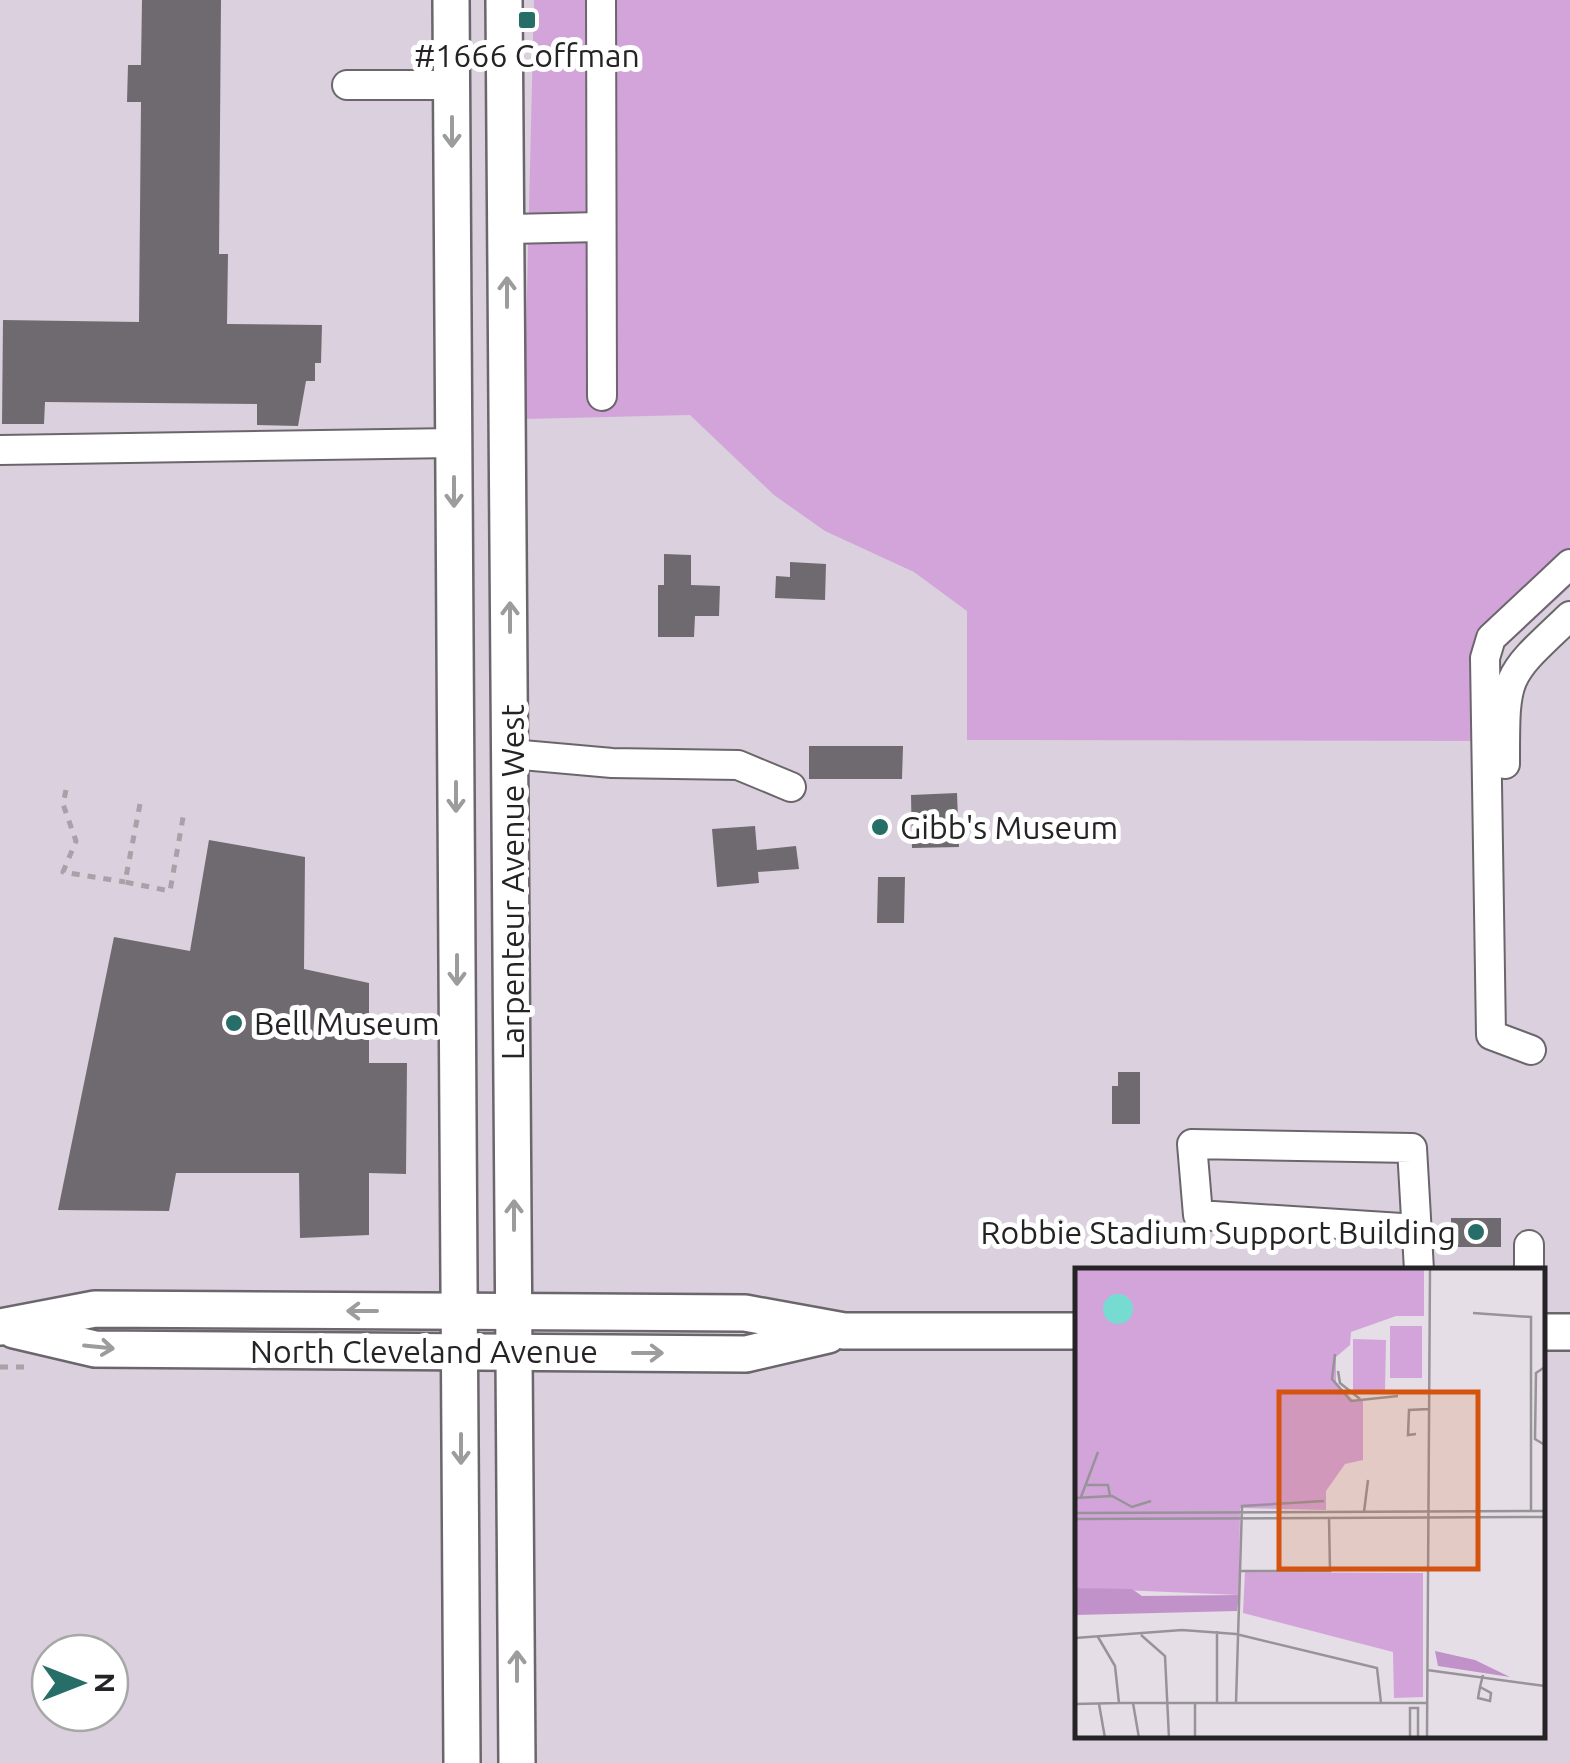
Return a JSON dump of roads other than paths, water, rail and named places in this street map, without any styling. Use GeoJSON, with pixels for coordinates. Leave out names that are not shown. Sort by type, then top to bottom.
{"type":"FeatureCollection","features":[{"type":"Feature","properties":{"kind":"main road","name":"Larpenteur Avenue West"},"geometry":{"type":"LineString","coordinates":[[451,0],[462,1763]]}},
{"type":"Feature","properties":{"kind":"main road","name":"Larpenteur Avenue West"},"geometry":{"type":"LineString","coordinates":[[504,0],[518,1763]]}},
{"type":"Feature","properties":{"kind":"main road"},"geometry":{"type":"LineString","coordinates":[[456,718],[510,714]]}},
{"type":"Feature","properties":{"kind":"main road","name":"North Cleveland Avenue"},"geometry":{"type":"LineString","coordinates":[[2,1327],[94,1309],[745,1313],[844,1331],[1075,1332]]}},
{"type":"Feature","properties":{"kind":"main road","name":"North Cleveland Avenue"},"geometry":{"type":"LineString","coordinates":[[2,1327],[95,1349],[746,1354],[844,1331]]}},
{"type":"Feature","properties":{"kind":"lane"},"geometry":{"type":"LineString","coordinates":[[601,0],[602,396]]}},
{"type":"Feature","properties":{"kind":"lane"},"geometry":{"type":"LineString","coordinates":[[347,85],[452,85]]}},
{"type":"Feature","properties":{"kind":"lane"},"geometry":{"type":"LineString","coordinates":[[506,229],[601,228]]}},
{"type":"Feature","properties":{"kind":"lane"},"geometry":{"type":"LineString","coordinates":[[0,450],[454,444]]}},
{"type":"Feature","properties":{"kind":"lane"},"geometry":{"type":"LineString","coordinates":[[1569,618],[1521,663],[1505,692],[1506,981],[1510,1020],[1531,1046],[1492,1034],[1484,658],[1492,638],[1570,564]]}},
{"type":"Feature","properties":{"kind":"lane"},"geometry":{"type":"LineString","coordinates":[[511,754],[612,764],[738,766],[791,787]]}},
{"type":"Feature","properties":{"kind":"lane"},"geometry":{"type":"LineString","coordinates":[[1416,1229],[1198,1215],[1192,1144],[1412,1148],[1419,1268]]}},
{"type":"Feature","properties":{"kind":"place","name":"#1666 Coffman"},"geometry":{"type":"Point","coordinates":[527,20]}},
{"type":"Feature","properties":{"kind":"place","name":"Gibb's Museum"},"geometry":{"type":"Point","coordinates":[880,827]}},
{"type":"Feature","properties":{"kind":"place","name":"Bell Museum"},"geometry":{"type":"Point","coordinates":[234,1023]}},
{"type":"Feature","properties":{"kind":"place","name":"Robbie Stadium Support Building"},"geometry":{"type":"Point","coordinates":[1476,1232]}}]}
